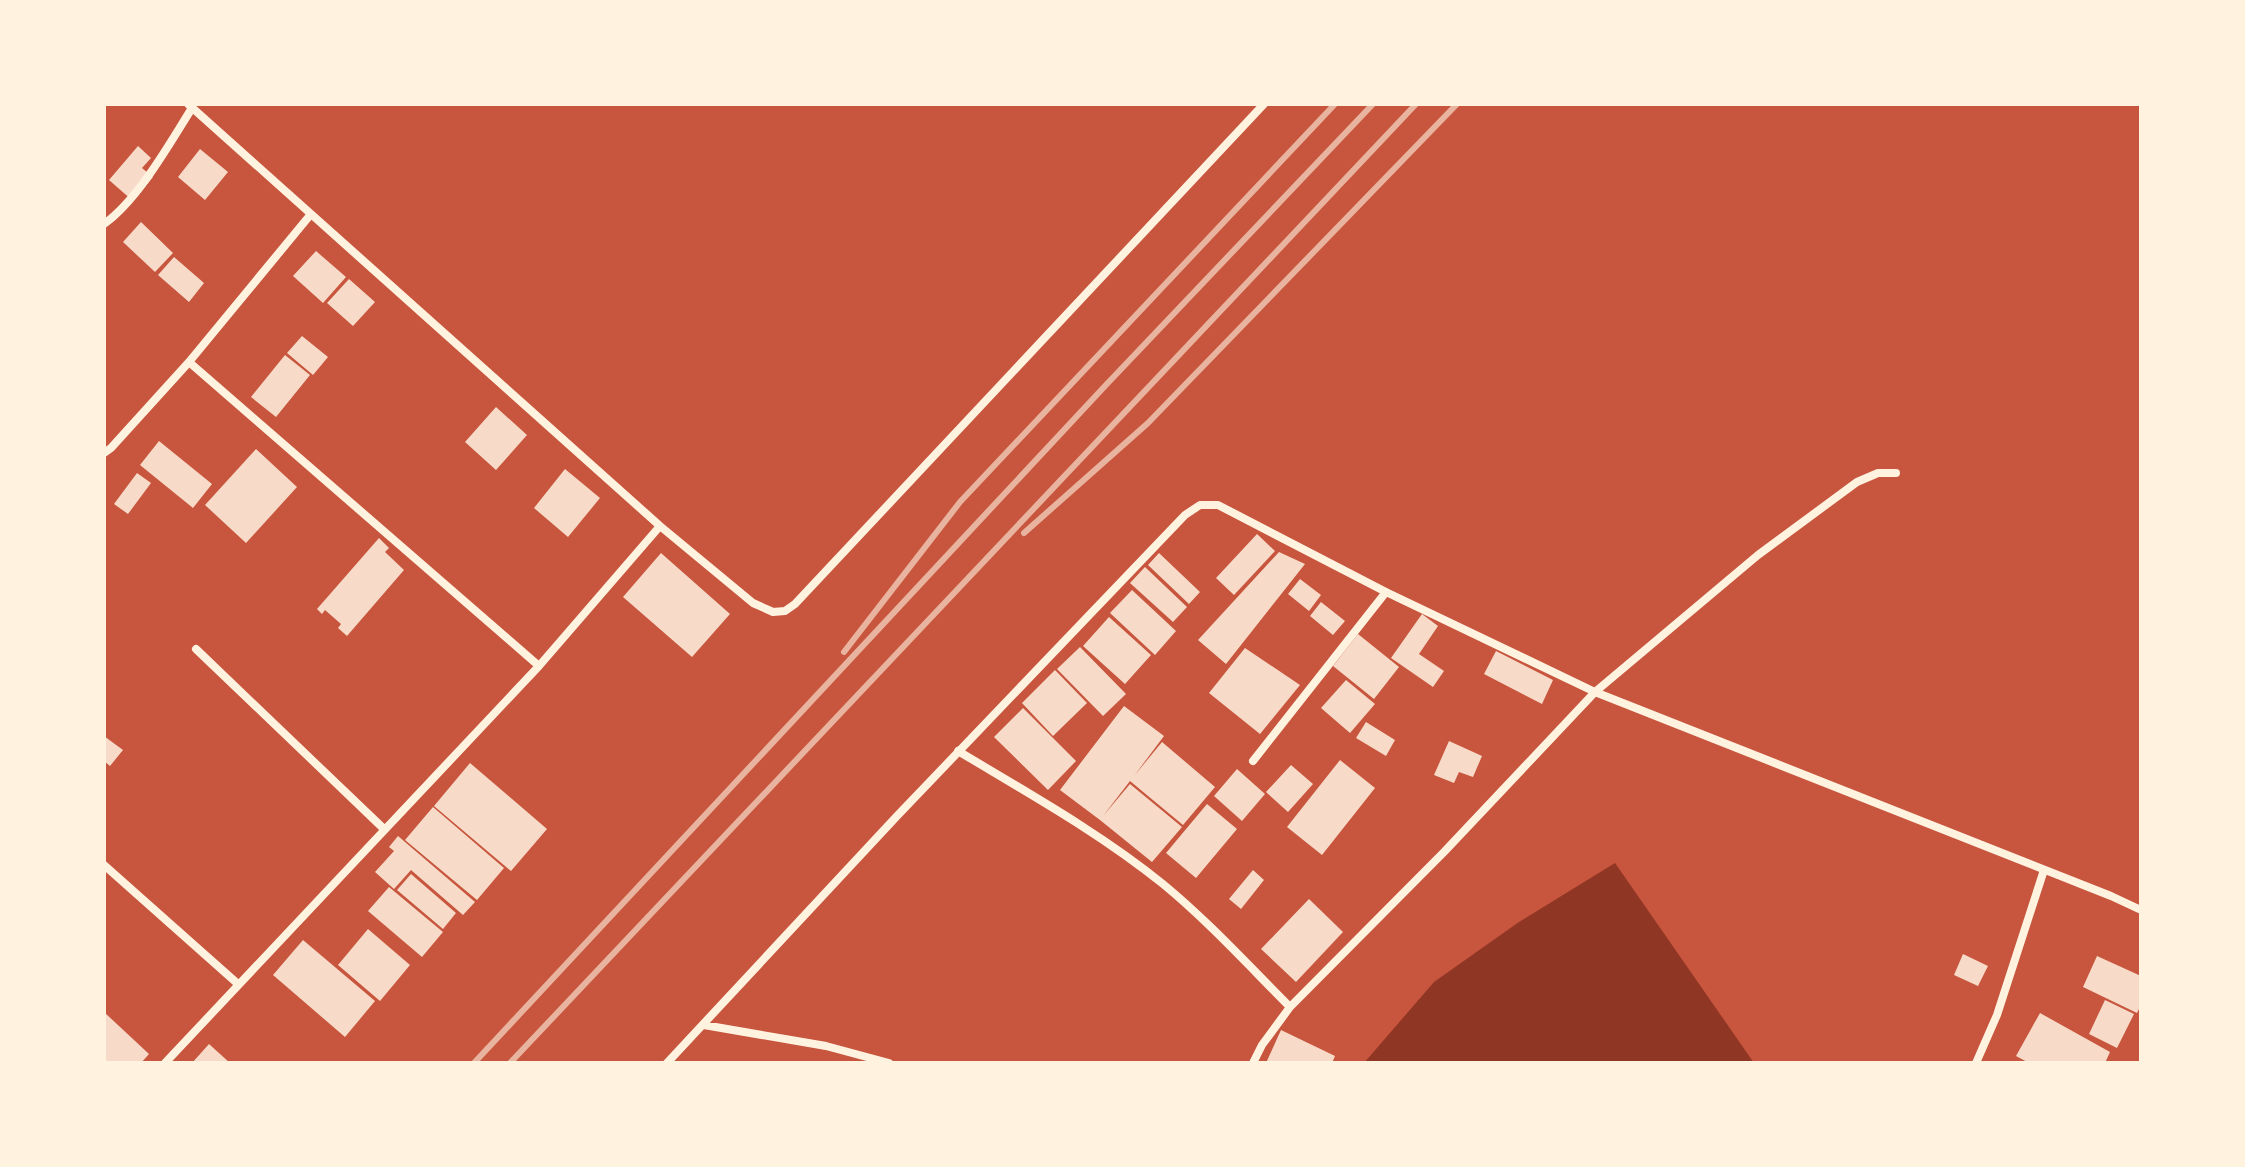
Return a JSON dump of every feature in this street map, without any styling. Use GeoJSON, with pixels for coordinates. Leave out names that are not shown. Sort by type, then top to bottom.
{"type":"FeatureCollection","features":[{"type":"Feature","properties":{"kind":"street"},"geometry":{"type":"LineString","coordinates":[[104,224],[114,217],[156,166],[190,106],[660,526],[753,603],[773,612],[785,611],[795,604],[1264,104]]}},
{"type":"Feature","properties":{"kind":"street"},"geometry":{"type":"LineString","coordinates":[[104,453],[189,362],[311,214]]}},
{"type":"Feature","properties":{"kind":"street"},"geometry":{"type":"LineString","coordinates":[[189,362],[539,666]]}},
{"type":"Feature","properties":{"kind":"street"},"geometry":{"type":"LineString","coordinates":[[1253,1063],[1262,1045],[1290,1007],[1444,852],[1595,692],[1758,555],[1857,482],[1878,473],[1896,473]]}},
{"type":"Feature","properties":{"kind":"street"},"geometry":{"type":"LineString","coordinates":[[667,1063],[958,751],[1185,515],[1200,505],[1218,505],[1386,592],[1595,692],[2141,910]]}},
{"type":"Feature","properties":{"kind":"street"},"geometry":{"type":"LineString","coordinates":[[165,1063],[539,666],[660,526]]}},
{"type":"Feature","properties":{"kind":"street"},"geometry":{"type":"LineString","coordinates":[[1253,761],[1386,592]]}},
{"type":"Feature","properties":{"kind":"street"},"geometry":{"type":"LineString","coordinates":[[196,649],[384,829]]}},
{"type":"Feature","properties":{"kind":"street"},"geometry":{"type":"LineString","coordinates":[[958,751],[1072,820],[1152,876],[1215,932],[1290,1007]]}},
{"type":"Feature","properties":{"kind":"street"},"geometry":{"type":"LineString","coordinates":[[104,865],[238,984]]}},
{"type":"Feature","properties":{"kind":"street"},"geometry":{"type":"LineString","coordinates":[[1976,1063],[1997,1015],[2044,870]]}},
{"type":"Feature","properties":{"kind":"street"},"geometry":{"type":"LineString","coordinates":[[704,1025],[826,1046],[889,1063]]}},
{"type":"Feature","properties":{"kind":"shaded area"},"geometry":{"type":"Polygon","coordinates":[[[1615,863],[1754,1063],[1364,1063],[1434,982],[1519,922],[1615,863]]]}},
{"type":"Feature","properties":{"kind":"building"},"geometry":{"type":"Polygon","coordinates":[[[138,146],[151,158],[142,168],[153,177],[133,201],[109,180],[138,146]]]}},
{"type":"Feature","properties":{"kind":"building"},"geometry":{"type":"Polygon","coordinates":[[[200,149],[228,172],[205,200],[178,177],[200,149]]]}},
{"type":"Feature","properties":{"kind":"building"},"geometry":{"type":"Polygon","coordinates":[[[141,222],[173,253],[155,272],[123,242],[141,222]]]}},
{"type":"Feature","properties":{"kind":"building"},"geometry":{"type":"Polygon","coordinates":[[[316,251],[346,277],[323,303],[293,276],[316,251]]]}},
{"type":"Feature","properties":{"kind":"building"},"geometry":{"type":"Polygon","coordinates":[[[174,257],[204,283],[189,302],[158,275],[174,257]]]}},
{"type":"Feature","properties":{"kind":"building"},"geometry":{"type":"Polygon","coordinates":[[[349,279],[375,302],[353,326],[327,303],[349,279]]]}},
{"type":"Feature","properties":{"kind":"building"},"geometry":{"type":"Polygon","coordinates":[[[302,336],[328,357],[313,375],[287,353],[302,336]]]}},
{"type":"Feature","properties":{"kind":"building"},"geometry":{"type":"Polygon","coordinates":[[[285,355],[310,375],[276,417],[251,397],[285,355]]]}},
{"type":"Feature","properties":{"kind":"building"},"geometry":{"type":"Polygon","coordinates":[[[496,407],[527,435],[496,470],[465,442],[496,407]]]}},
{"type":"Feature","properties":{"kind":"building"},"geometry":{"type":"Polygon","coordinates":[[[159,441],[212,484],[193,508],[140,465],[159,441]]]}},
{"type":"Feature","properties":{"kind":"building"},"geometry":{"type":"Polygon","coordinates":[[[256,449],[297,487],[246,543],[205,505],[256,449]]]}},
{"type":"Feature","properties":{"kind":"building"},"geometry":{"type":"Polygon","coordinates":[[[565,469],[600,498],[568,537],[534,508],[565,469]]]}},
{"type":"Feature","properties":{"kind":"building"},"geometry":{"type":"Polygon","coordinates":[[[137,473],[151,483],[128,514],[114,504],[137,473]]]}},
{"type":"Feature","properties":{"kind":"building"},"geometry":{"type":"Polygon","coordinates":[[[1257,534],[1275,551],[1234,595],[1216,578],[1257,534]]]}},
{"type":"Feature","properties":{"kind":"building"},"geometry":{"type":"Polygon","coordinates":[[[379,538],[389,548],[385,552],[404,570],[347,636],[338,628],[341,624],[325,610],[322,614],[317,609],[379,538]]]}},
{"type":"Feature","properties":{"kind":"building"},"geometry":{"type":"Polygon","coordinates":[[[1279,552],[1305,564],[1226,664],[1198,640],[1279,552]]]}},
{"type":"Feature","properties":{"kind":"building"},"geometry":{"type":"Polygon","coordinates":[[[661,553],[730,614],[692,657],[623,597],[661,553]]]}},
{"type":"Feature","properties":{"kind":"building"},"geometry":{"type":"Polygon","coordinates":[[[1159,553],[1200,592],[1189,604],[1148,565],[1159,553]]]}},
{"type":"Feature","properties":{"kind":"building"},"geometry":{"type":"Polygon","coordinates":[[[1145,567],[1187,607],[1173,622],[1130,583],[1145,567]]]}},
{"type":"Feature","properties":{"kind":"building"},"geometry":{"type":"Polygon","coordinates":[[[1300,579],[1321,595],[1309,611],[1288,594],[1300,579]]]}},
{"type":"Feature","properties":{"kind":"building"},"geometry":{"type":"Polygon","coordinates":[[[1132,590],[1176,631],[1155,655],[1110,613],[1132,590]]]}},
{"type":"Feature","properties":{"kind":"building"},"geometry":{"type":"Polygon","coordinates":[[[1321,602],[1345,621],[1333,635],[1310,616],[1321,602]]]}},
{"type":"Feature","properties":{"kind":"building"},"geometry":{"type":"Polygon","coordinates":[[[1422,614],[1438,626],[1419,654],[1444,671],[1433,687],[1391,658],[1422,614]]]}},
{"type":"Feature","properties":{"kind":"building"},"geometry":{"type":"Polygon","coordinates":[[[1109,617],[1151,655],[1125,684],[1083,646],[1109,617]]]}},
{"type":"Feature","properties":{"kind":"building"},"geometry":{"type":"Polygon","coordinates":[[[1358,634],[1399,667],[1374,699],[1333,666],[1358,634]]]}},
{"type":"Feature","properties":{"kind":"building"},"geometry":{"type":"Polygon","coordinates":[[[1080,647],[1126,694],[1103,716],[1057,669],[1080,647]]]}},
{"type":"Feature","properties":{"kind":"building"},"geometry":{"type":"Polygon","coordinates":[[[1245,648],[1300,685],[1260,734],[1209,693],[1245,648]]]}},
{"type":"Feature","properties":{"kind":"building"},"geometry":{"type":"Polygon","coordinates":[[[1496,651],[1553,680],[1542,704],[1484,674],[1496,651]]]}},
{"type":"Feature","properties":{"kind":"building"},"geometry":{"type":"Polygon","coordinates":[[[1055,670],[1087,703],[1053,736],[1022,703],[1055,670]]]}},
{"type":"Feature","properties":{"kind":"building"},"geometry":{"type":"Polygon","coordinates":[[[1346,680],[1375,704],[1350,733],[1321,708],[1346,680]]]}},
{"type":"Feature","properties":{"kind":"building"},"geometry":{"type":"Polygon","coordinates":[[[1124,706],[1164,736],[1134,776],[1162,742],[1215,787],[1183,825],[1130,781],[1103,816],[1130,784],[1182,827],[1152,862],[1060,790],[1124,706]]]}},
{"type":"Feature","properties":{"kind":"building"},"geometry":{"type":"Polygon","coordinates":[[[1023,708],[1076,761],[1048,790],[994,737],[1023,708]]]}},
{"type":"Feature","properties":{"kind":"building"},"geometry":{"type":"Polygon","coordinates":[[[1366,722],[1395,740],[1386,756],[1356,738],[1366,722]]]}},
{"type":"Feature","properties":{"kind":"building"},"geometry":{"type":"Polygon","coordinates":[[[104,736],[123,750],[110,766],[104,761],[104,736]]]}},
{"type":"Feature","properties":{"kind":"building"},"geometry":{"type":"Polygon","coordinates":[[[1449,741],[1482,756],[1473,777],[1459,772],[1454,783],[1434,775],[1449,741]]]}},
{"type":"Feature","properties":{"kind":"building"},"geometry":{"type":"Polygon","coordinates":[[[1340,760],[1375,788],[1322,855],[1287,827],[1340,760]]]}},
{"type":"Feature","properties":{"kind":"building"},"geometry":{"type":"Polygon","coordinates":[[[470,763],[547,829],[511,871],[434,806],[470,763]]]}},
{"type":"Feature","properties":{"kind":"building"},"geometry":{"type":"Polygon","coordinates":[[[1291,765],[1313,784],[1288,812],[1266,792],[1291,765]]]}},
{"type":"Feature","properties":{"kind":"building"},"geometry":{"type":"Polygon","coordinates":[[[1237,769],[1265,794],[1242,821],[1214,796],[1237,769]]]}},
{"type":"Feature","properties":{"kind":"building"},"geometry":{"type":"Polygon","coordinates":[[[1207,804],[1237,829],[1196,878],[1166,853],[1207,804]]]}},
{"type":"Feature","properties":{"kind":"building"},"geometry":{"type":"Polygon","coordinates":[[[433,807],[504,868],[477,900],[405,840],[433,807]]]}},
{"type":"Feature","properties":{"kind":"building"},"geometry":{"type":"Polygon","coordinates":[[[398,836],[475,902],[463,915],[411,870],[394,889],[375,872],[394,851],[389,847],[398,836]]]}},
{"type":"Feature","properties":{"kind":"building"},"geometry":{"type":"Polygon","coordinates":[[[1253,870],[1264,880],[1241,909],[1229,899],[1253,870]]]}},
{"type":"Feature","properties":{"kind":"building"},"geometry":{"type":"Polygon","coordinates":[[[411,874],[456,913],[443,929],[397,890],[411,874]]]}},
{"type":"Feature","properties":{"kind":"building"},"geometry":{"type":"Polygon","coordinates":[[[389,887],[443,932],[422,957],[368,911],[389,887]]]}},
{"type":"Feature","properties":{"kind":"building"},"geometry":{"type":"Polygon","coordinates":[[[1309,899],[1343,932],[1296,982],[1261,949],[1309,899]]]}},
{"type":"Feature","properties":{"kind":"building"},"geometry":{"type":"Polygon","coordinates":[[[368,929],[410,965],[380,1001],[338,965],[368,929]]]}},
{"type":"Feature","properties":{"kind":"building"},"geometry":{"type":"Polygon","coordinates":[[[303,940],[375,1001],[345,1037],[273,975],[303,940]]]}},
{"type":"Feature","properties":{"kind":"building"},"geometry":{"type":"Polygon","coordinates":[[[1963,954],[1988,966],[1978,986],[1954,975],[1963,954]]]}},
{"type":"Feature","properties":{"kind":"building"},"geometry":{"type":"Polygon","coordinates":[[[2097,956],[2141,976],[2141,1005],[2137,1013],[2083,987],[2097,956]]]}},
{"type":"Feature","properties":{"kind":"building"},"geometry":{"type":"Polygon","coordinates":[[[2105,1000],[2134,1014],[2117,1048],[2089,1034],[2105,1000]]]}},
{"type":"Feature","properties":{"kind":"building"},"geometry":{"type":"Polygon","coordinates":[[[104,1012],[149,1054],[141,1063],[104,1063],[104,1012]]]}},
{"type":"Feature","properties":{"kind":"building"},"geometry":{"type":"Polygon","coordinates":[[[2040,1013],[2110,1052],[2105,1063],[2029,1063],[2016,1056],[2040,1013]]]}},
{"type":"Feature","properties":{"kind":"building"},"geometry":{"type":"Polygon","coordinates":[[[1281,1030],[1335,1056],[1332,1063],[1266,1063],[1281,1030]]]}},
{"type":"Feature","properties":{"kind":"building"},"geometry":{"type":"Polygon","coordinates":[[[209,1044],[230,1063],[192,1063],[209,1044]]]}},
{"type":"Feature","properties":{"kind":"railway"},"geometry":{"type":"LineString","coordinates":[[844,652],[960,502],[1335,104]]}},
{"type":"Feature","properties":{"kind":"railway"},"geometry":{"type":"LineString","coordinates":[[474,1063],[1105,386],[1373,104]]}},
{"type":"Feature","properties":{"kind":"railway"},"geometry":{"type":"LineString","coordinates":[[510,1063],[1416,104]]}},
{"type":"Feature","properties":{"kind":"railway"},"geometry":{"type":"LineString","coordinates":[[1024,533],[1148,423],[1457,104]]}}]}
